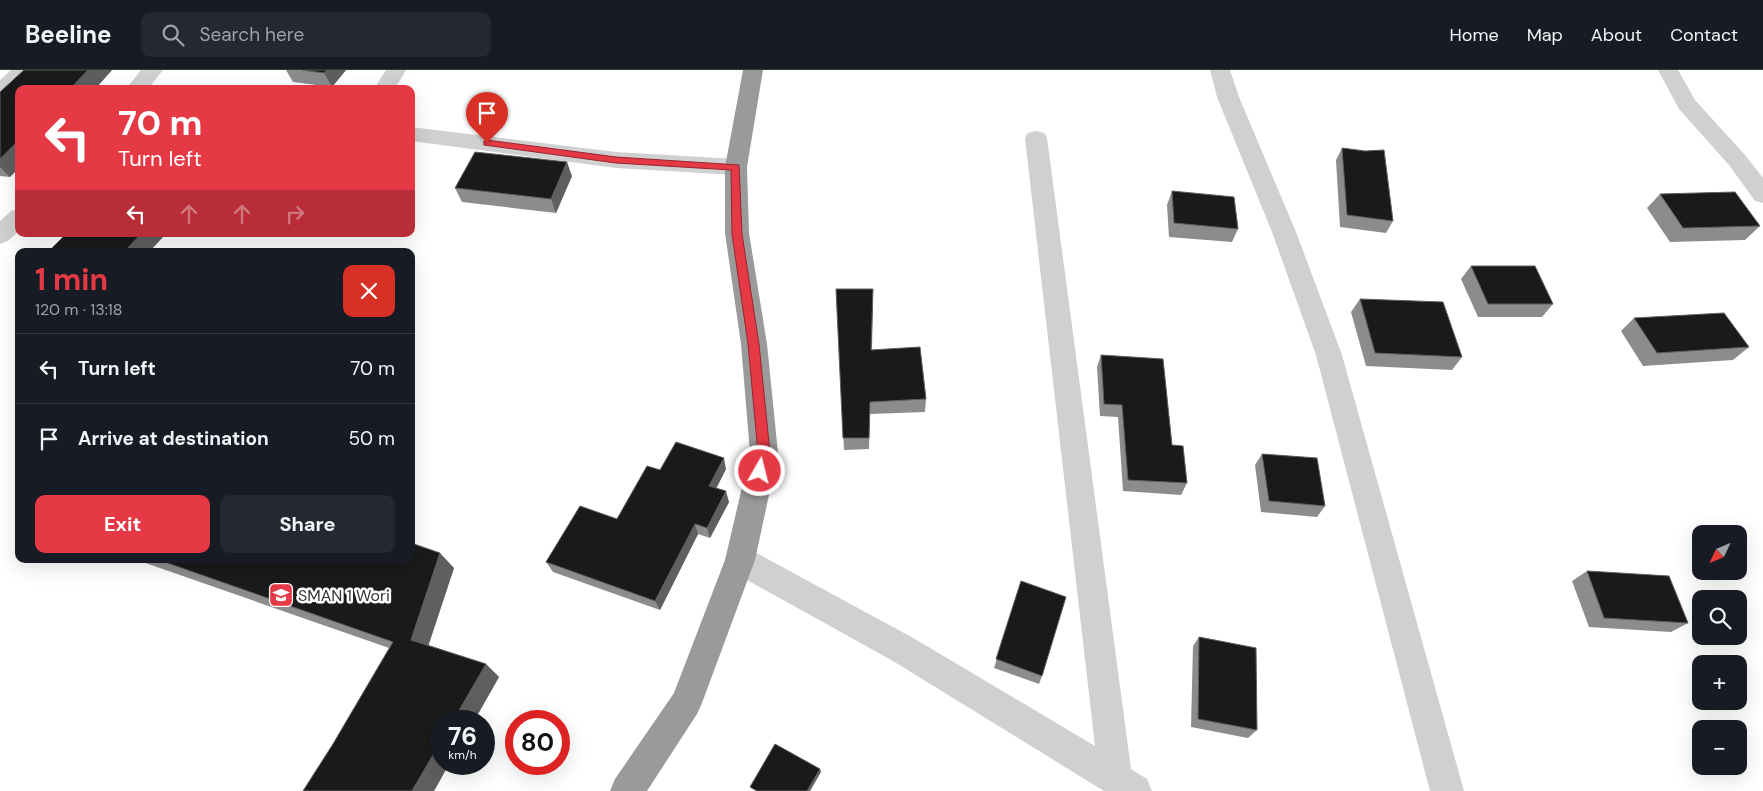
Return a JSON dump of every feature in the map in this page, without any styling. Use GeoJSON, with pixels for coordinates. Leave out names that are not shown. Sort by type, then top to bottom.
{"type":"FeatureCollection","features":[{"type":"Feature","properties":{"kind":"highway"},"geometry":{"type":"LineString","coordinates":[[627,791],[686,703],[740,560],[764,453],[754,344],[737,234],[736,167],[752,70]]}},
{"type":"Feature","properties":{"kind":"street"},"geometry":{"type":"LineString","coordinates":[[0,92],[23,70]]}},
{"type":"Feature","properties":{"kind":"street"},"geometry":{"type":"LineString","coordinates":[[140,85],[153,70]]}},
{"type":"Feature","properties":{"kind":"street"},"geometry":{"type":"LineString","coordinates":[[387,85],[396,70]]}},
{"type":"Feature","properties":{"kind":"street"},"geometry":{"type":"LineString","coordinates":[[1220,70],[1228,97],[1284,232],[1329,355],[1447,791]]}},
{"type":"Feature","properties":{"kind":"street"},"geometry":{"type":"LineString","coordinates":[[1668,70],[1687,104],[1737,160],[1763,195]]}},
{"type":"Feature","properties":{"kind":"street"},"geometry":{"type":"LineString","coordinates":[[415,135],[616,160],[736,167]]}},
{"type":"Feature","properties":{"kind":"street"},"geometry":{"type":"LineString","coordinates":[[1036,138],[1125,784]]}},
{"type":"Feature","properties":{"kind":"street"},"geometry":{"type":"LineString","coordinates":[[0,235],[15,221]]}},
{"type":"Feature","properties":{"kind":"street"},"geometry":{"type":"LineString","coordinates":[[740,560],[904,650],[1125,784]]}},
{"type":"Feature","properties":{"kind":"building"},"geometry":{"type":"Polygon","coordinates":[[[24,70],[88,70],[74,85],[15,85],[15,144],[0,159],[0,92],[24,70]]]}},
{"type":"Feature","properties":{"kind":"building"},"geometry":{"type":"Polygon","coordinates":[[[302,70],[327,70],[324,73],[302,70]]]}},
{"type":"Feature","properties":{"kind":"building"},"geometry":{"type":"Polygon","coordinates":[[[1342,148],[1365,151],[1384,150],[1393,221],[1347,215],[1342,148]]]}},
{"type":"Feature","properties":{"kind":"building"},"geometry":{"type":"Polygon","coordinates":[[[475,152],[567,162],[551,199],[455,188],[475,152]]]}},
{"type":"Feature","properties":{"kind":"building"},"geometry":{"type":"Polygon","coordinates":[[[1172,191],[1234,197],[1238,229],[1174,223],[1172,191]]]}},
{"type":"Feature","properties":{"kind":"building"},"geometry":{"type":"Polygon","coordinates":[[[1735,192],[1760,226],[1683,228],[1660,194],[1735,192]]]}},
{"type":"Feature","properties":{"kind":"building"},"geometry":{"type":"Polygon","coordinates":[[[63,237],[138,237],[128,248],[52,248],[63,237]]]}},
{"type":"Feature","properties":{"kind":"building"},"geometry":{"type":"Polygon","coordinates":[[[1471,266],[1535,266],[1553,304],[1488,304],[1471,266]]]}},
{"type":"Feature","properties":{"kind":"building"},"geometry":{"type":"Polygon","coordinates":[[[836,289],[873,289],[871,350],[920,347],[926,399],[870,402],[869,438],[843,438],[836,289]]]}},
{"type":"Feature","properties":{"kind":"building"},"geometry":{"type":"Polygon","coordinates":[[[1360,299],[1443,302],[1462,357],[1375,353],[1360,299]]]}},
{"type":"Feature","properties":{"kind":"building"},"geometry":{"type":"Polygon","coordinates":[[[1724,313],[1749,347],[1657,353],[1634,318],[1724,313]]]}},
{"type":"Feature","properties":{"kind":"building"},"geometry":{"type":"Polygon","coordinates":[[[1101,355],[1163,359],[1172,445],[1183,446],[1187,483],[1128,480],[1122,405],[1104,404],[1101,355]]]}},
{"type":"Feature","properties":{"kind":"building"},"geometry":{"type":"Polygon","coordinates":[[[676,442],[724,458],[709,486],[726,491],[707,528],[695,524],[655,601],[546,562],[580,506],[617,519],[647,466],[660,470],[676,442]]]}},
{"type":"Feature","properties":{"kind":"building"},"geometry":{"type":"Polygon","coordinates":[[[1262,454],[1317,458],[1325,506],[1269,501],[1262,454]]]}},
{"type":"Feature","properties":{"kind":"building"},"geometry":{"type":"Polygon","coordinates":[[[415,544],[440,553],[411,640],[486,664],[459,710],[430,710],[430,760],[412,791],[303,791],[393,642],[167,563],[415,563],[415,544]]]}},
{"type":"Feature","properties":{"kind":"building"},"geometry":{"type":"Polygon","coordinates":[[[1587,571],[1669,576],[1688,623],[1604,618],[1587,571]]]}},
{"type":"Feature","properties":{"kind":"building"},"geometry":{"type":"Polygon","coordinates":[[[1021,581],[1066,597],[1042,676],[996,659],[1021,581]]]}},
{"type":"Feature","properties":{"kind":"building"},"geometry":{"type":"Polygon","coordinates":[[[1199,637],[1256,648],[1257,730],[1198,719],[1199,637]]]}},
{"type":"Feature","properties":{"kind":"building"},"geometry":{"type":"Polygon","coordinates":[[[775,744],[820,769],[807,791],[757,791],[750,787],[775,744]]]}},
{"type":"Feature","properties":{"kind":"place","name":"SMAN 1 Wori"},"geometry":{"type":"Point","coordinates":[281,595]}},
{"type":"Feature","properties":{"kind":"route"},"geometry":{"type":"LineString","coordinates":[[487,143],[616,160],[736,167],[737,234],[754,344],[764,453],[760,471]]}}]}
